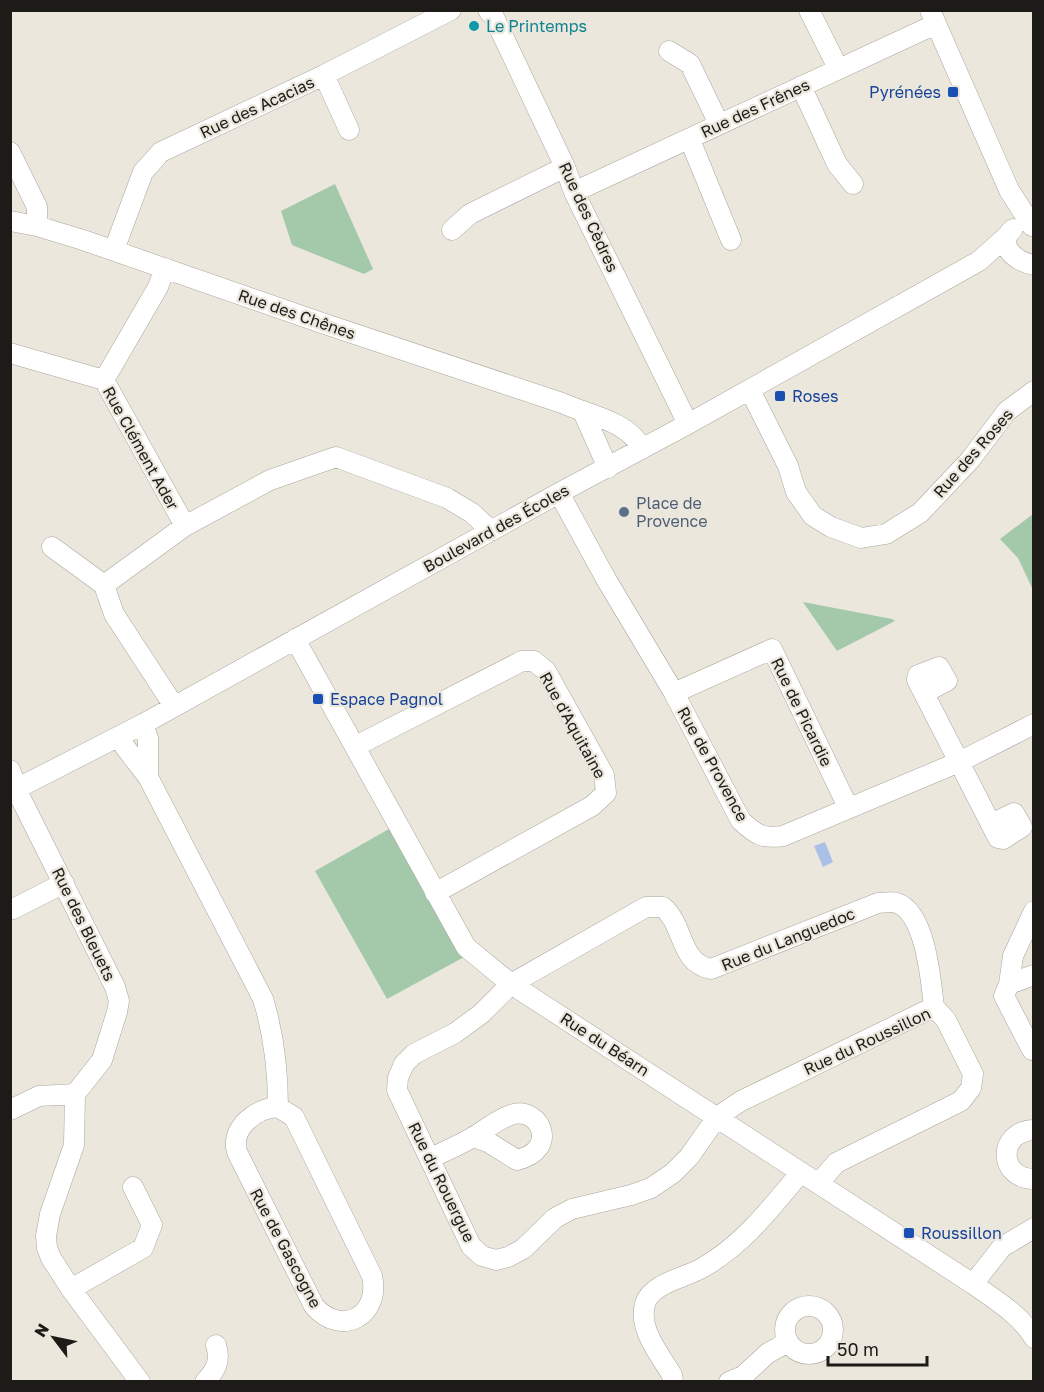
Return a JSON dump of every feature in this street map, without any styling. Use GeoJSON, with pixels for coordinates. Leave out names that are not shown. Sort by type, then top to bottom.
{"type":"FeatureCollection","features":[{"type":"Feature","properties":{"kind":"street","name":"Rue des Acacias"},"geometry":{"type":"LineString","coordinates":[[114,250],[143,172],[161,152],[324,75],[451,10]]}},
{"type":"Feature","properties":{"kind":"street"},"geometry":{"type":"LineString","coordinates":[[809,10],[838,68]]}},
{"type":"Feature","properties":{"kind":"street","name":"Rue des Cèdres"},"geometry":{"type":"LineString","coordinates":[[497,13],[574,192],[688,424]]}},
{"type":"Feature","properties":{"kind":"street"},"geometry":{"type":"LineString","coordinates":[[933,17],[1009,190],[1033,226]]}},
{"type":"Feature","properties":{"kind":"street","name":"Rue des Frênes"},"geometry":{"type":"LineString","coordinates":[[574,192],[690,140],[838,68],[933,17]]}},
{"type":"Feature","properties":{"kind":"street"},"geometry":{"type":"LineString","coordinates":[[669,51],[690,64],[719,124]]}},
{"type":"Feature","properties":{"kind":"street"},"geometry":{"type":"LineString","coordinates":[[324,75],[349,130]]}},
{"type":"Feature","properties":{"kind":"street"},"geometry":{"type":"LineString","coordinates":[[801,86],[837,164],[852,184]]}},
{"type":"Feature","properties":{"kind":"street"},"geometry":{"type":"LineString","coordinates":[[690,140],[731,240]]}},
{"type":"Feature","properties":{"kind":"street"},"geometry":{"type":"LineString","coordinates":[[10,152],[37,207],[37,226]]}},
{"type":"Feature","properties":{"kind":"street"},"geometry":{"type":"LineString","coordinates":[[452,230],[470,213],[565,167]]}},
{"type":"Feature","properties":{"kind":"street"},"geometry":{"type":"LineString","coordinates":[[13,221],[25,201],[25,185]]}},
{"type":"Feature","properties":{"kind":"street"},"geometry":{"type":"LineString","coordinates":[[1009,190],[1011,209],[1007,248],[1014,257],[1034,265]]}},
{"type":"Feature","properties":{"kind":"street","name":"Rue des Chênes"},"geometry":{"type":"LineString","coordinates":[[13,221],[37,226],[114,250],[322,323],[562,403],[601,418],[631,434],[642,449]]}},
{"type":"Feature","properties":{"kind":"street"},"geometry":{"type":"LineString","coordinates":[[1008,234],[1019,225],[1033,226]]}},
{"type":"Feature","properties":{"kind":"street","name":"Boulevard des Écoles"},"geometry":{"type":"LineString","coordinates":[[14,791],[143,724],[559,493],[750,390],[979,261],[1008,234]]}},
{"type":"Feature","properties":{"kind":"street","name":"Boulevard des Écoles"},"geometry":{"type":"LineString","coordinates":[[979,261],[1014,257]]}},
{"type":"Feature","properties":{"kind":"street"},"geometry":{"type":"LineString","coordinates":[[11,354],[104,380],[158,287],[165,268]]}},
{"type":"Feature","properties":{"kind":"street","name":"Rue Clément Ader"},"geometry":{"type":"LineString","coordinates":[[104,380],[185,526],[104,585]]}},
{"type":"Feature","properties":{"kind":"street","name":"Rue des Roses"},"geometry":{"type":"LineString","coordinates":[[750,390],[788,466],[796,492],[813,516],[831,527],[861,538],[886,534],[920,513],[970,460],[1007,411],[1034,391]]}},
{"type":"Feature","properties":{"kind":"street"},"geometry":{"type":"LineString","coordinates":[[583,412],[608,468]]}},
{"type":"Feature","properties":{"kind":"street"},"geometry":{"type":"LineString","coordinates":[[185,526],[270,480],[336,457],[447,498],[472,513],[491,531]]}},
{"type":"Feature","properties":{"kind":"street","name":"Rue de Provence"},"geometry":{"type":"LineString","coordinates":[[559,493],[606,579],[674,693],[741,821],[754,832],[767,838],[783,836],[959,762],[1034,724]]}},
{"type":"Feature","properties":{"kind":"street"},"geometry":{"type":"LineString","coordinates":[[52,547],[104,585],[114,614],[174,706]]}},
{"type":"Feature","properties":{"kind":"street","name":"Rue du Béarn"},"geometry":{"type":"LineString","coordinates":[[295,639],[466,947],[511,984],[973,1284],[1007,1308],[1028,1328],[1034,1338]]}},
{"type":"Feature","properties":{"kind":"street","name":"Rue de Picardie"},"geometry":{"type":"LineString","coordinates":[[674,693],[772,649],[848,807]]}},
{"type":"Feature","properties":{"kind":"street","name":"Rue d'Aquitaine"},"geometry":{"type":"LineString","coordinates":[[356,746],[522,661],[534,661],[546,671],[604,775],[606,793],[592,806],[435,893]]}},
{"type":"Feature","properties":{"kind":"street"},"geometry":{"type":"LineString","coordinates":[[924,693],[991,825]]}},
{"type":"Feature","properties":{"kind":"street"},"geometry":{"type":"LineString","coordinates":[[143,724],[148,738],[148,777]]}},
{"type":"Feature","properties":{"kind":"street"},"geometry":{"type":"LineString","coordinates":[[119,736],[124,747],[148,777],[263,999],[271,1024],[275,1048],[278,1107]]}},
{"type":"Feature","properties":{"kind":"street","name":"Rue des Bleuets"},"geometry":{"type":"LineString","coordinates":[[10,770],[14,791],[21,799],[64,883],[115,987],[119,1001],[102,1060],[75,1094]]}},
{"type":"Feature","properties":{"kind":"street"},"geometry":{"type":"LineString","coordinates":[[10,908],[13,909],[64,883]]}},
{"type":"Feature","properties":{"kind":"street","name":"Rue du Languedoc"},"geometry":{"type":"LineString","coordinates":[[511,984],[646,907],[663,907],[672,915],[691,959],[699,967],[711,969],[878,903],[897,903],[910,913],[926,945],[934,1007]]}},
{"type":"Feature","properties":{"kind":"street"},"geometry":{"type":"LineString","coordinates":[[1032,1050],[1004,996],[1009,984],[1013,956],[1034,911]]}},
{"type":"Feature","properties":{"kind":"street"},"geometry":{"type":"LineString","coordinates":[[1009,984],[1034,975]]}},
{"type":"Feature","properties":{"kind":"street","name":"Rue du Rouergue"},"geometry":{"type":"LineString","coordinates":[[511,984],[481,1014],[463,1027],[414,1054],[404,1064],[398,1078],[397,1090],[471,1246],[482,1256],[496,1260],[508,1257],[523,1248],[555,1218],[572,1209],[651,1188],[673,1173],[689,1157],[717,1117]]}},
{"type":"Feature","properties":{"kind":"street","name":"Rue du Roussillon"},"geometry":{"type":"LineString","coordinates":[[717,1117],[741,1101],[934,1007],[946,1020],[973,1074],[971,1088],[961,1101],[836,1163],[819,1183]]}},
{"type":"Feature","properties":{"kind":"street"},"geometry":{"type":"LineString","coordinates":[[10,1110],[39,1096],[75,1094],[74,1145],[50,1214],[46,1236],[47,1248],[71,1289],[140,1382]]}},
{"type":"Feature","properties":{"kind":"street","name":"Rue de Gascogne"},"geometry":{"type":"LineString","coordinates":[[278,1107],[294,1117],[372,1276],[374,1284],[372,1301],[360,1316],[351,1320],[334,1321],[314,1306],[237,1152],[236,1138],[243,1125],[264,1110],[278,1107]]}},
{"type":"Feature","properties":{"kind":"street"},"geometry":{"type":"LineString","coordinates":[[1034,1130],[1027,1130],[1015,1136],[1010,1141],[1006,1154],[1014,1173],[1027,1179],[1034,1179]]}},
{"type":"Feature","properties":{"kind":"street"},"geometry":{"type":"LineString","coordinates":[[431,1158],[473,1137]]}},
{"type":"Feature","properties":{"kind":"street"},"geometry":{"type":"LineString","coordinates":[[673,1382],[672,1375],[651,1339],[642,1317],[645,1301],[656,1290],[702,1268],[742,1240],[801,1172]]}},
{"type":"Feature","properties":{"kind":"street"},"geometry":{"type":"LineString","coordinates":[[71,1289],[143,1248],[152,1225],[133,1188]]}},
{"type":"Feature","properties":{"kind":"street"},"geometry":{"type":"LineString","coordinates":[[973,1284],[1002,1247],[1034,1228]]}},
{"type":"Feature","properties":{"kind":"street"},"geometry":{"type":"LineString","coordinates":[[729,1382],[743,1376],[768,1353],[788,1342]]}},
{"type":"Feature","properties":{"kind":"street"},"geometry":{"type":"LineString","coordinates":[[205,1382],[215,1371],[219,1362],[216,1345]]}},
{"type":"Feature","properties":{"kind":"green space"},"geometry":{"type":"Polygon","coordinates":[[[335,184],[373,269],[364,274],[292,245],[281,211],[335,184]]]}},
{"type":"Feature","properties":{"kind":"green space"},"geometry":{"type":"Polygon","coordinates":[[[1033,514],[1033,590],[1018,558],[1000,539],[1033,514]]]}},
{"type":"Feature","properties":{"kind":"green space"},"geometry":{"type":"Polygon","coordinates":[[[803,602],[892,619],[895,621],[837,651],[803,602]]]}},
{"type":"Feature","properties":{"kind":"green space"},"geometry":{"type":"Polygon","coordinates":[[[389,829],[466,956],[387,999],[315,871],[389,829]]]}},
{"type":"Feature","properties":{"kind":"water"},"geometry":{"type":"Polygon","coordinates":[[[825,842],[833,862],[823,867],[814,846],[825,842]]]}},
{"type":"Feature","properties":{"kind":"place","name":"Le Printemps"},"geometry":{"type":"Point","coordinates":[474,26]}},
{"type":"Feature","properties":{"kind":"place","name":"Pyrénées"},"geometry":{"type":"Point","coordinates":[953,92]}},
{"type":"Feature","properties":{"kind":"place","name":"Roses"},"geometry":{"type":"Point","coordinates":[780,396]}},
{"type":"Feature","properties":{"kind":"place","name":"Place de Provence"},"geometry":{"type":"Point","coordinates":[624,512]}},
{"type":"Feature","properties":{"kind":"place","name":"Espace Pagnol"},"geometry":{"type":"Point","coordinates":[318,699]}},
{"type":"Feature","properties":{"kind":"place","name":"Roussillon"},"geometry":{"type":"Point","coordinates":[909,1233]}}]}
